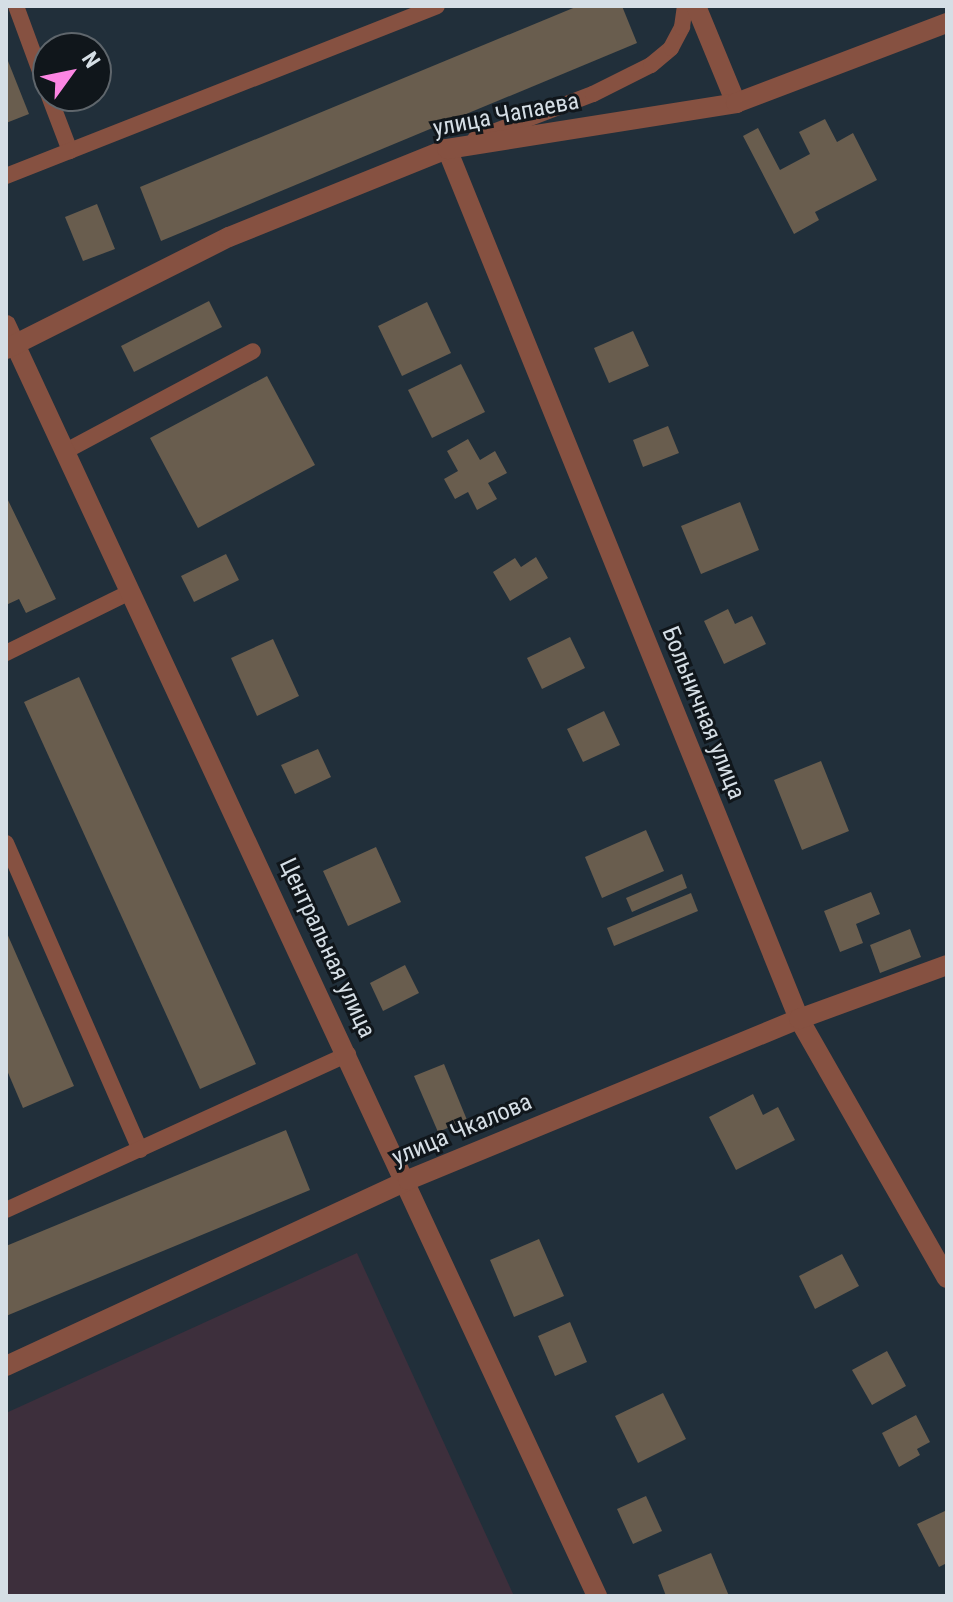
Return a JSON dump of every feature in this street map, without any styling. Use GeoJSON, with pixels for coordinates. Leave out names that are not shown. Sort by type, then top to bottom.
{"type":"FeatureCollection","features":[{"type":"Feature","properties":{"kind":"street"},"geometry":{"type":"LineString","coordinates":[[696,6],[736,103]]}},
{"type":"Feature","properties":{"kind":"street","name":"улица Чапаева"},"geometry":{"type":"LineString","coordinates":[[10,347],[229,237],[447,149],[736,103],[947,23]]}},
{"type":"Feature","properties":{"kind":"street","name":"Больничная улица"},"geometry":{"type":"LineString","coordinates":[[447,149],[799,1019],[947,1278]]}},
{"type":"Feature","properties":{"kind":"street","name":"Центральная улица"},"geometry":{"type":"LineString","coordinates":[[6,325],[10,347],[64,452],[408,1180],[597,1596]]}},
{"type":"Feature","properties":{"kind":"street","name":"улица Чкалова"},"geometry":{"type":"LineString","coordinates":[[6,1366],[408,1180],[799,1019],[947,965]]}},
{"type":"Feature","properties":{"kind":"lane"},"geometry":{"type":"LineString","coordinates":[[16,6],[32,49]]}},
{"type":"Feature","properties":{"kind":"lane"},"geometry":{"type":"LineString","coordinates":[[6,176],[437,6]]}},
{"type":"Feature","properties":{"kind":"lane"},"geometry":{"type":"LineString","coordinates":[[447,149],[593,94],[651,65],[671,48],[682,27],[685,6]]}},
{"type":"Feature","properties":{"kind":"lane"},"geometry":{"type":"LineString","coordinates":[[56,112],[70,151]]}},
{"type":"Feature","properties":{"kind":"lane"},"geometry":{"type":"LineString","coordinates":[[64,452],[253,351]]}},
{"type":"Feature","properties":{"kind":"lane"},"geometry":{"type":"LineString","coordinates":[[6,653],[130,592]]}},
{"type":"Feature","properties":{"kind":"lane"},"geometry":{"type":"LineString","coordinates":[[6,843],[140,1150]]}},
{"type":"Feature","properties":{"kind":"lane"},"geometry":{"type":"LineString","coordinates":[[6,1210],[348,1054]]}},
{"type":"Feature","properties":{"kind":"shaded area"},"geometry":{"type":"Polygon","coordinates":[[[357,1253],[514,1596],[6,1596],[6,1413],[357,1253]]]}},
{"type":"Feature","properties":{"kind":"building"},"geometry":{"type":"Polygon","coordinates":[[[578,6],[622,6],[637,43],[161,241],[140,187],[578,6]]]}},
{"type":"Feature","properties":{"kind":"building"},"geometry":{"type":"Polygon","coordinates":[[[6,56],[29,114],[6,123],[6,56]]]}},
{"type":"Feature","properties":{"kind":"building"},"geometry":{"type":"Polygon","coordinates":[[[825,119],[837,142],[853,133],[877,180],[815,212],[819,220],[794,234],[743,136],[758,128],[780,170],[810,154],[799,132],[825,119]]]}},
{"type":"Feature","properties":{"kind":"building"},"geometry":{"type":"Polygon","coordinates":[[[97,204],[115,249],[83,261],[65,217],[97,204]]]}},
{"type":"Feature","properties":{"kind":"building"},"geometry":{"type":"Polygon","coordinates":[[[209,301],[222,327],[134,372],[121,346],[209,301]]]}},
{"type":"Feature","properties":{"kind":"building"},"geometry":{"type":"Polygon","coordinates":[[[427,302],[451,353],[402,376],[378,326],[427,302]]]}},
{"type":"Feature","properties":{"kind":"building"},"geometry":{"type":"Polygon","coordinates":[[[633,331],[649,366],[609,383],[594,348],[633,331]]]}},
{"type":"Feature","properties":{"kind":"building"},"geometry":{"type":"Polygon","coordinates":[[[461,364],[485,412],[432,438],[408,390],[461,364]]]}},
{"type":"Feature","properties":{"kind":"building"},"geometry":{"type":"Polygon","coordinates":[[[267,376],[315,465],[198,528],[150,438],[267,376]]]}},
{"type":"Feature","properties":{"kind":"building"},"geometry":{"type":"Polygon","coordinates":[[[668,426],[679,453],[643,467],[633,440],[668,426]]]}},
{"type":"Feature","properties":{"kind":"building"},"geometry":{"type":"Polygon","coordinates":[[[468,439],[480,460],[495,451],[507,473],[488,483],[497,499],[477,510],[468,492],[455,499],[444,479],[458,471],[447,451],[468,439]]]}},
{"type":"Feature","properties":{"kind":"building"},"geometry":{"type":"Polygon","coordinates":[[[6,496],[56,599],[26,613],[19,599],[6,605],[6,496]]]}},
{"type":"Feature","properties":{"kind":"building"},"geometry":{"type":"Polygon","coordinates":[[[740,502],[759,550],[701,574],[681,526],[740,502]]]}},
{"type":"Feature","properties":{"kind":"building"},"geometry":{"type":"Polygon","coordinates":[[[226,554],[239,580],[194,602],[181,576],[226,554]]]}},
{"type":"Feature","properties":{"kind":"building"},"geometry":{"type":"Polygon","coordinates":[[[536,557],[548,578],[510,601],[493,572],[515,558],[521,567],[536,557]]]}},
{"type":"Feature","properties":{"kind":"building"},"geometry":{"type":"Polygon","coordinates":[[[728,609],[735,624],[752,616],[766,644],[724,664],[704,621],[728,609]]]}},
{"type":"Feature","properties":{"kind":"building"},"geometry":{"type":"Polygon","coordinates":[[[570,637],[585,668],[542,689],[527,658],[570,637]]]}},
{"type":"Feature","properties":{"kind":"building"},"geometry":{"type":"Polygon","coordinates":[[[273,639],[299,696],[257,716],[231,658],[273,639]]]}},
{"type":"Feature","properties":{"kind":"building"},"geometry":{"type":"Polygon","coordinates":[[[79,677],[256,1064],[200,1089],[24,702],[79,677]]]}},
{"type":"Feature","properties":{"kind":"building"},"geometry":{"type":"Polygon","coordinates":[[[604,711],[620,745],[583,762],[567,729],[604,711]]]}},
{"type":"Feature","properties":{"kind":"building"},"geometry":{"type":"Polygon","coordinates":[[[318,749],[331,777],[295,794],[281,765],[318,749]]]}},
{"type":"Feature","properties":{"kind":"building"},"geometry":{"type":"Polygon","coordinates":[[[821,761],[849,831],[802,850],[774,780],[821,761]]]}},
{"type":"Feature","properties":{"kind":"building"},"geometry":{"type":"Polygon","coordinates":[[[646,830],[664,871],[602,898],[585,857],[646,830]]]}},
{"type":"Feature","properties":{"kind":"building"},"geometry":{"type":"Polygon","coordinates":[[[376,847],[401,902],[348,926],[323,871],[376,847]]]}},
{"type":"Feature","properties":{"kind":"building"},"geometry":{"type":"Polygon","coordinates":[[[682,874],[687,888],[632,912],[626,898],[682,874]]]}},
{"type":"Feature","properties":{"kind":"building"},"geometry":{"type":"Polygon","coordinates":[[[871,892],[880,914],[856,924],[863,943],[840,952],[824,911],[871,892]]]}},
{"type":"Feature","properties":{"kind":"building"},"geometry":{"type":"Polygon","coordinates":[[[691,893],[698,911],[614,946],[607,928],[691,893]]]}},
{"type":"Feature","properties":{"kind":"building"},"geometry":{"type":"Polygon","coordinates":[[[910,929],[921,957],[880,973],[870,945],[910,929]]]}},
{"type":"Feature","properties":{"kind":"building"},"geometry":{"type":"Polygon","coordinates":[[[6,931],[74,1086],[23,1108],[6,1068],[6,931]]]}},
{"type":"Feature","properties":{"kind":"building"},"geometry":{"type":"Polygon","coordinates":[[[405,965],[419,993],[383,1011],[370,983],[405,965]]]}},
{"type":"Feature","properties":{"kind":"building"},"geometry":{"type":"Polygon","coordinates":[[[444,1064],[467,1120],[438,1132],[414,1076],[444,1064]]]}},
{"type":"Feature","properties":{"kind":"building"},"geometry":{"type":"Polygon","coordinates":[[[753,1094],[763,1115],[778,1107],[795,1140],[736,1170],[709,1117],[753,1094]]]}},
{"type":"Feature","properties":{"kind":"building"},"geometry":{"type":"Polygon","coordinates":[[[286,1130],[310,1190],[6,1316],[6,1246],[286,1130]]]}},
{"type":"Feature","properties":{"kind":"building"},"geometry":{"type":"Polygon","coordinates":[[[539,1239],[564,1296],[514,1317],[490,1260],[539,1239]]]}},
{"type":"Feature","properties":{"kind":"building"},"geometry":{"type":"Polygon","coordinates":[[[842,1254],[859,1286],[815,1309],[799,1276],[842,1254]]]}},
{"type":"Feature","properties":{"kind":"building"},"geometry":{"type":"Polygon","coordinates":[[[570,1322],[587,1362],[555,1376],[538,1336],[570,1322]]]}},
{"type":"Feature","properties":{"kind":"building"},"geometry":{"type":"Polygon","coordinates":[[[887,1351],[906,1386],[872,1405],[852,1370],[887,1351]]]}},
{"type":"Feature","properties":{"kind":"building"},"geometry":{"type":"Polygon","coordinates":[[[663,1393],[686,1439],[638,1463],[615,1416],[663,1393]]]}},
{"type":"Feature","properties":{"kind":"building"},"geometry":{"type":"Polygon","coordinates":[[[916,1415],[930,1442],[917,1449],[920,1455],[899,1467],[882,1433],[916,1415]]]}},
{"type":"Feature","properties":{"kind":"building"},"geometry":{"type":"Polygon","coordinates":[[[646,1496],[662,1531],[633,1544],[617,1509],[646,1496]]]}},
{"type":"Feature","properties":{"kind":"building"},"geometry":{"type":"Polygon","coordinates":[[[945,1511],[947,1563],[939,1567],[917,1524],[945,1511]]]}},
{"type":"Feature","properties":{"kind":"building"},"geometry":{"type":"Polygon","coordinates":[[[711,1553],[729,1596],[666,1596],[658,1575],[711,1553]]]}}]}
